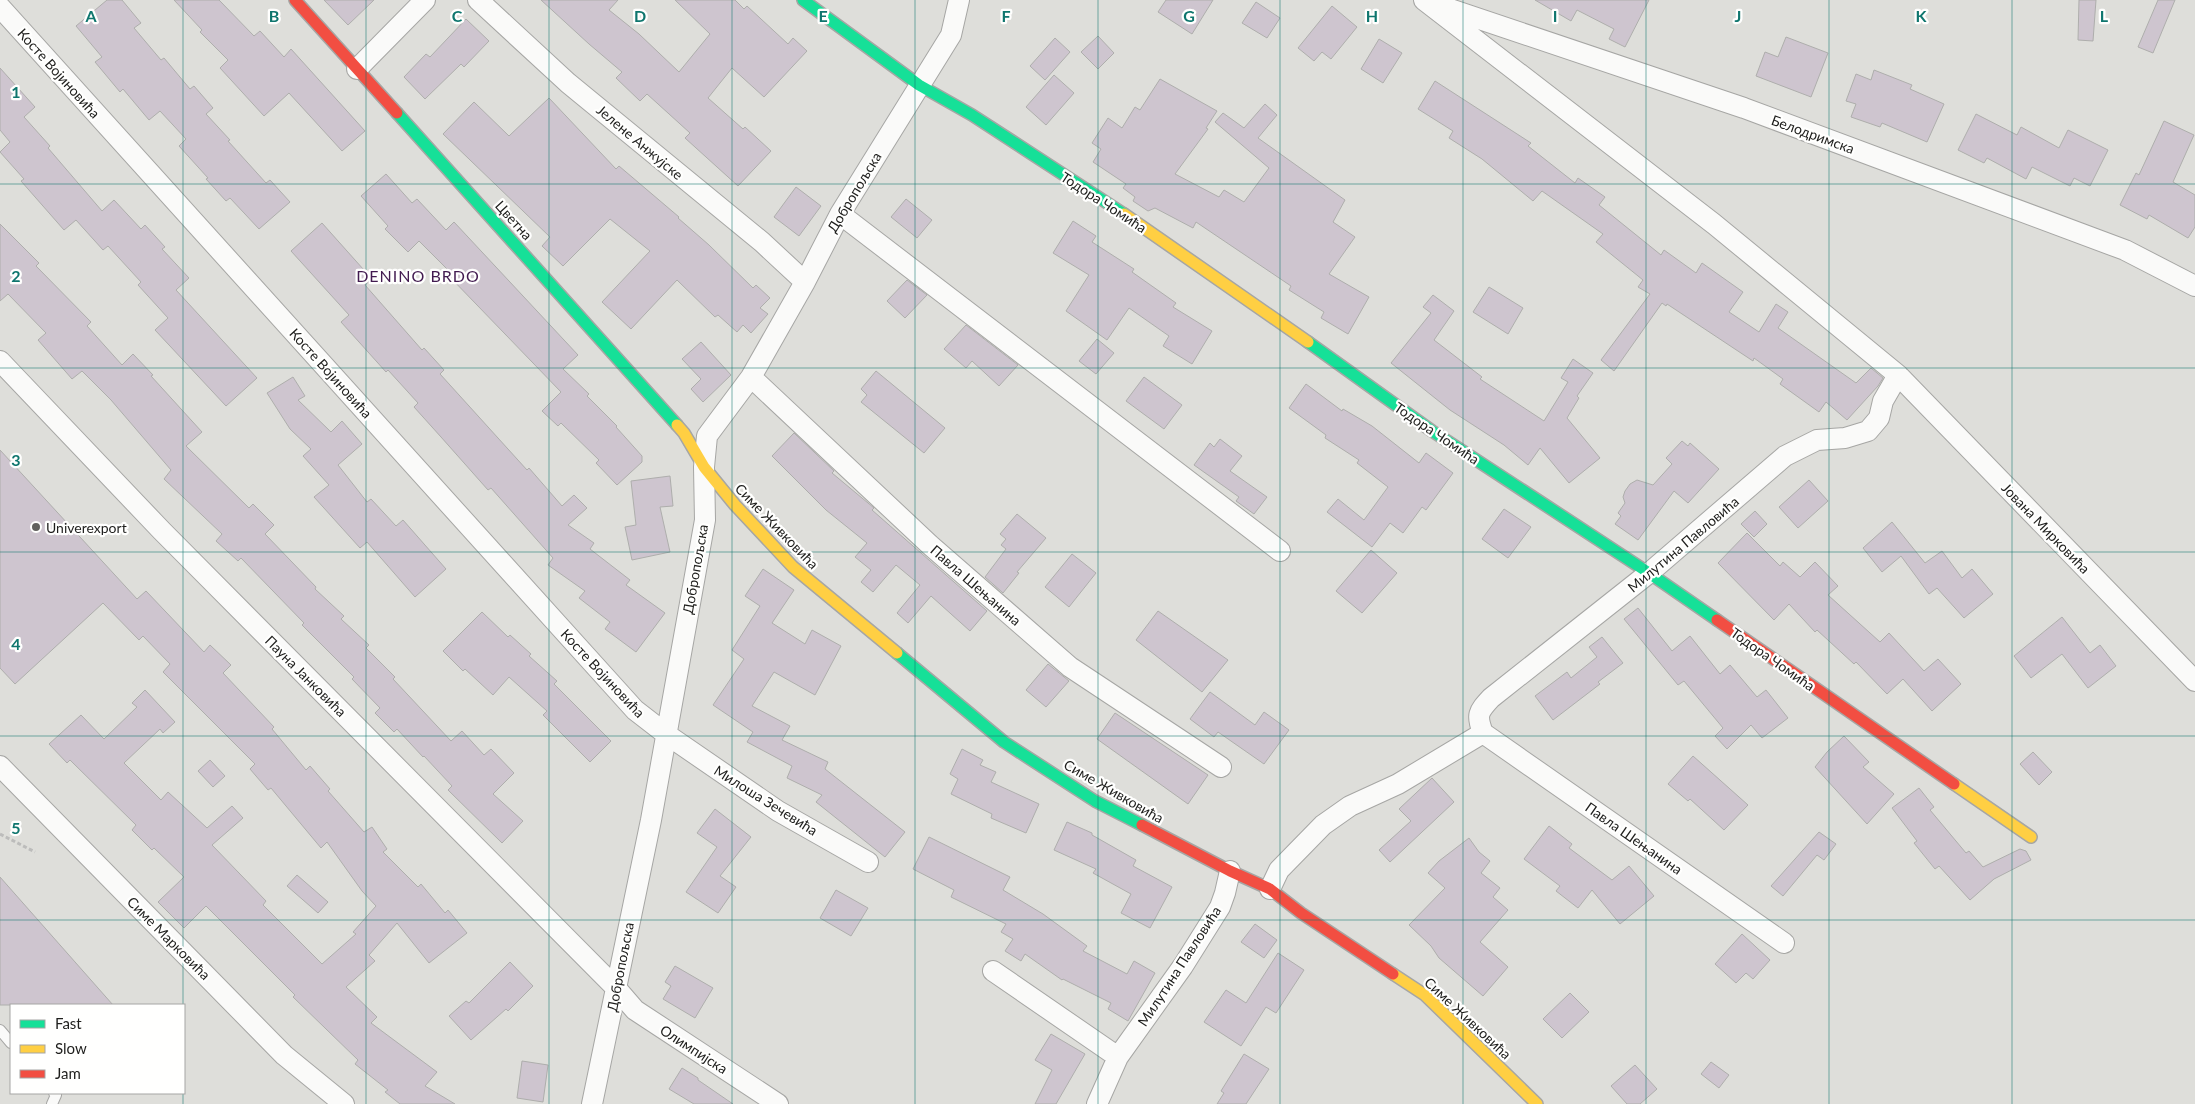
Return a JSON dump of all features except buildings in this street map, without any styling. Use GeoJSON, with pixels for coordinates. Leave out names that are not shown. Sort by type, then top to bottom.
{"type":"FeatureCollection","features":[{"type":"Feature","properties":{"kind":"street","name":"Цветна"},"geometry":{"type":"LineString","coordinates":[[295,0],[684,433],[704,466]]}},
{"type":"Feature","properties":{"kind":"street"},"geometry":{"type":"LineString","coordinates":[[358,69],[425,0]]}},
{"type":"Feature","properties":{"kind":"street","name":"Јелене Анжујске"},"geometry":{"type":"LineString","coordinates":[[478,0],[568,83],[762,242],[804,282]]}},
{"type":"Feature","properties":{"kind":"street","name":"Тодора Чомића"},"geometry":{"type":"LineString","coordinates":[[803,0],[919,85],[972,115],[1139,224],[1265,311],[1432,431],[1649,573],[2031,837]]}},
{"type":"Feature","properties":{"kind":"street"},"geometry":{"type":"LineString","coordinates":[[919,85],[951,35],[959,0]]}},
{"type":"Feature","properties":{"kind":"street","name":"Белодримска"},"geometry":{"type":"LineString","coordinates":[[1898,375],[1714,224],[1424,0],[1800,129],[2125,250],[2195,286]]}},
{"type":"Feature","properties":{"kind":"street","name":"Косте Војиновића"},"geometry":{"type":"LineString","coordinates":[[0,7],[635,710],[666,734]]}},
{"type":"Feature","properties":{"kind":"street","name":"Добропољска"},"geometry":{"type":"LineString","coordinates":[[592,1104],[651,820],[704,520],[704,466],[707,436],[751,377],[840,214],[919,85]]}},
{"type":"Feature","properties":{"kind":"street"},"geometry":{"type":"LineString","coordinates":[[840,214],[1280,551]]}},
{"type":"Feature","properties":{"kind":"street","name":"Пауна Јанковића"},"geometry":{"type":"LineString","coordinates":[[0,361],[162,531],[616,988]]}},
{"type":"Feature","properties":{"kind":"street","name":"Милутина Павловића"},"geometry":{"type":"LineString","coordinates":[[1483,734],[1478,719],[1481,709],[1491,698],[1649,573],[1785,456],[1817,440],[1845,438],[1868,431],[1879,418],[1882,401],[1898,375]]}},
{"type":"Feature","properties":{"kind":"street","name":"Јована Мирковића"},"geometry":{"type":"LineString","coordinates":[[1898,375],[2195,681]]}},
{"type":"Feature","properties":{"kind":"street","name":"Павла Шењанина"},"geometry":{"type":"LineString","coordinates":[[751,377],[930,545],[1070,667],[1221,767]]}},
{"type":"Feature","properties":{"kind":"street","name":"Симе Живковића"},"geometry":{"type":"LineString","coordinates":[[704,466],[734,505],[793,568],[1004,742],[1095,801],[1230,871],[1270,889],[1301,913],[1425,995],[1537,1104]]}},
{"type":"Feature","properties":{"kind":"street","name":"Милоша Зечевића"},"geometry":{"type":"LineString","coordinates":[[666,734],[778,811],[868,862]]}},
{"type":"Feature","properties":{"kind":"street"},"geometry":{"type":"LineString","coordinates":[[1270,889],[1279,870],[1323,824],[1350,806],[1398,784],[1483,734]]}},
{"type":"Feature","properties":{"kind":"street","name":"Павла Шењанина"},"geometry":{"type":"LineString","coordinates":[[1483,734],[1784,943]]}},
{"type":"Feature","properties":{"kind":"street","name":"Симе Марковића"},"geometry":{"type":"LineString","coordinates":[[0,766],[284,1055],[344,1104]]}},
{"type":"Feature","properties":{"kind":"street","name":"Милутина Павловића"},"geometry":{"type":"LineString","coordinates":[[1097,1104],[1118,1057],[1183,966],[1212,919],[1225,893],[1230,871]]}},
{"type":"Feature","properties":{"kind":"street"},"geometry":{"type":"LineString","coordinates":[[993,971],[1118,1057]]}},
{"type":"Feature","properties":{"kind":"street","name":"Олимпијска"},"geometry":{"type":"LineString","coordinates":[[616,988],[635,1010],[778,1104]]}},
{"type":"Feature","properties":{"kind":"lane"},"geometry":{"type":"LineString","coordinates":[[0,1030],[10,1042]]}},
{"type":"Feature","properties":{"kind":"path"},"geometry":{"type":"LineString","coordinates":[[0,834],[35,852]]}},
{"type":"Feature","properties":{"kind":"traffic: fast"},"geometry":{"type":"LineString","coordinates":[[803,0],[919,85],[972,115],[1124,214]]}},
{"type":"Feature","properties":{"kind":"traffic: fast"},"geometry":{"type":"LineString","coordinates":[[397,113],[677,425]]}},
{"type":"Feature","properties":{"kind":"traffic: fast"},"geometry":{"type":"LineString","coordinates":[[1308,342],[1432,431],[1649,573],[1717,620]]}},
{"type":"Feature","properties":{"kind":"traffic: fast"},"geometry":{"type":"LineString","coordinates":[[897,653],[1004,742],[1095,801],[1142,825]]}},
{"type":"Feature","properties":{"kind":"traffic: slow"},"geometry":{"type":"LineString","coordinates":[[1124,214],[1308,342]]}},
{"type":"Feature","properties":{"kind":"traffic: slow"},"geometry":{"type":"LineString","coordinates":[[677,425],[684,433],[704,467],[735,505],[793,567],[897,653]]}},
{"type":"Feature","properties":{"kind":"traffic: slow"},"geometry":{"type":"LineString","coordinates":[[1954,784],[2031,837]]}},
{"type":"Feature","properties":{"kind":"traffic: slow"},"geometry":{"type":"LineString","coordinates":[[1393,974],[1425,995],[1537,1104]]}},
{"type":"Feature","properties":{"kind":"traffic: jam"},"geometry":{"type":"LineString","coordinates":[[295,0],[397,113]]}},
{"type":"Feature","properties":{"kind":"traffic: jam"},"geometry":{"type":"LineString","coordinates":[[1717,620],[1954,784]]}},
{"type":"Feature","properties":{"kind":"traffic: jam"},"geometry":{"type":"LineString","coordinates":[[1142,825],[1230,871],[1270,889],[1301,913],[1393,974]]}},
{"type":"Feature","properties":{"kind":"place","name":"Univerexport"},"geometry":{"type":"Point","coordinates":[36,527]}},
{"type":"Feature","properties":{"kind":"district","name":"DENINO BRDO"},"geometry":{"type":"Point","coordinates":[418,275]}}]}
